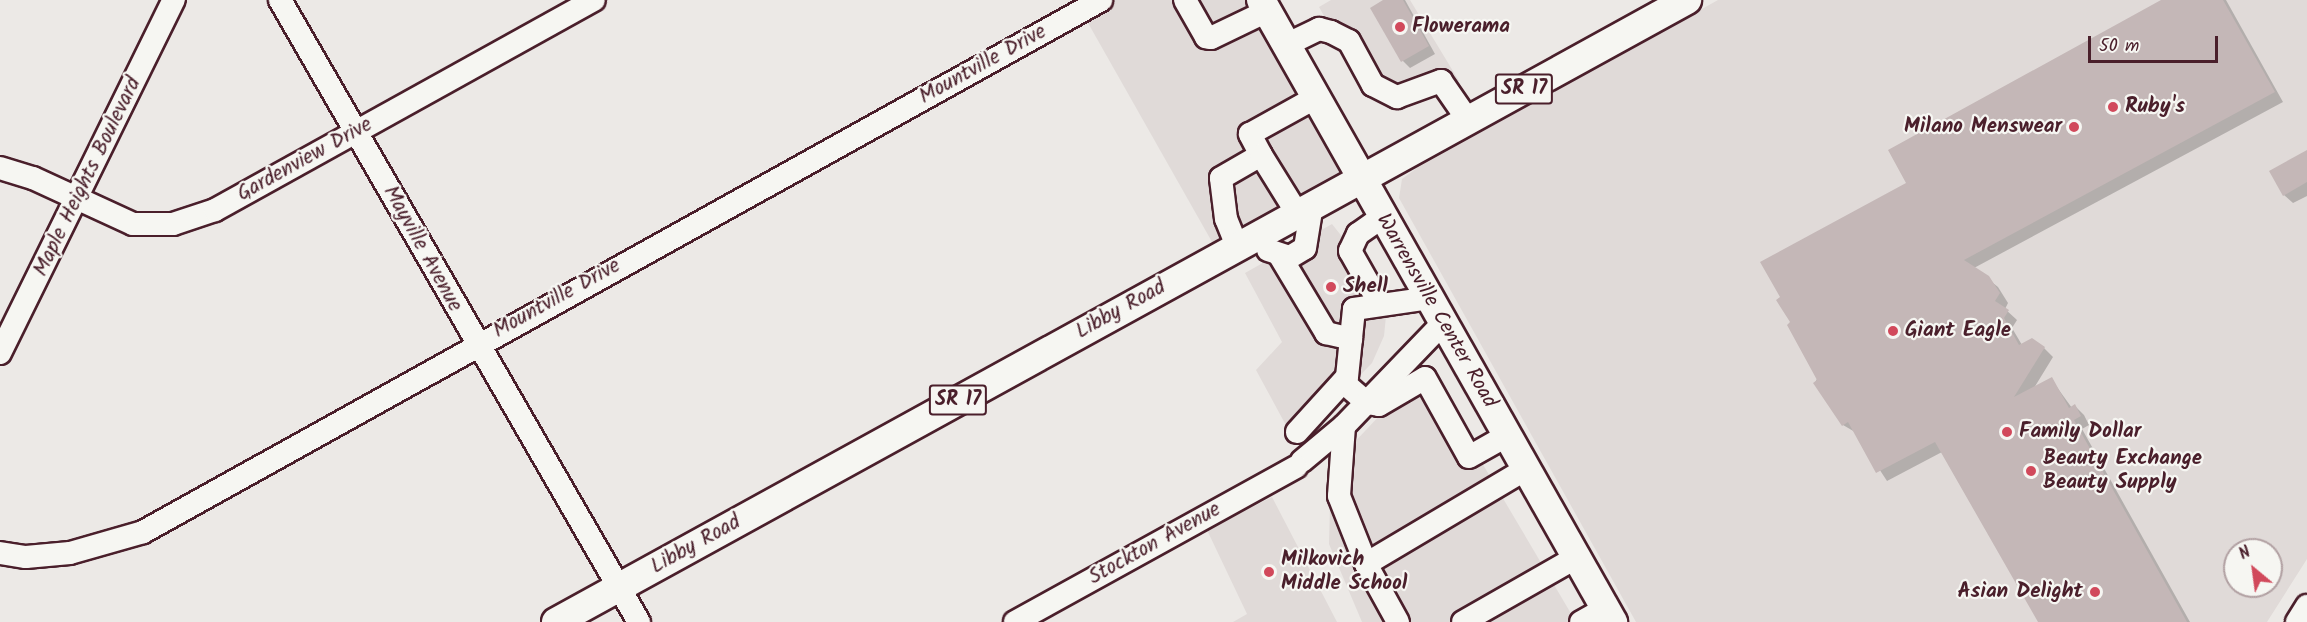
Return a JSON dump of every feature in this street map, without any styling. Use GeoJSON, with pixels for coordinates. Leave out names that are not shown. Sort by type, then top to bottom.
{"type":"FeatureCollection","features":[{"type":"Feature","properties":{"kind":"main road","name":"Libby Road"},"geometry":{"type":"LineString","coordinates":[[556,622],[1687,0]]}},
{"type":"Feature","properties":{"kind":"main road","name":"Warrensville Center Road"},"geometry":{"type":"LineString","coordinates":[[1264,5],[1360,179],[1577,558],[1600,617]]}},
{"type":"Feature","properties":{"kind":"street","name":"Maple Heights Boulevard"},"geometry":{"type":"LineString","coordinates":[[0,353],[78,199],[174,0]]}},
{"type":"Feature","properties":{"kind":"street","name":"Mayville Avenue"},"geometry":{"type":"LineString","coordinates":[[280,0],[476,344],[639,622]]}},
{"type":"Feature","properties":{"kind":"street","name":"Gardenview Drive"},"geometry":{"type":"LineString","coordinates":[[0,168],[133,224],[173,224],[215,210],[594,0]]}},
{"type":"Feature","properties":{"kind":"street","name":"Mountville Drive"},"geometry":{"type":"LineString","coordinates":[[0,553],[26,557],[70,553],[143,532],[476,344],[1101,0]]}},
{"type":"Feature","properties":{"kind":"street"},"geometry":{"type":"LineString","coordinates":[[1185,0],[1206,37],[1211,38],[1264,5]]}},
{"type":"Feature","properties":{"kind":"street"},"geometry":{"type":"LineString","coordinates":[[1286,45],[1319,29],[1331,32],[1349,41],[1373,85],[1397,97],[1441,81],[1468,120]]}},
{"type":"Feature","properties":{"kind":"street"},"geometry":{"type":"LineString","coordinates":[[1261,154],[1221,178],[1226,219],[1242,243],[1280,256],[1290,257],[1305,248],[1305,209],[1261,154],[1250,134],[1315,98]]}},
{"type":"Feature","properties":{"kind":"street"},"geometry":{"type":"LineString","coordinates":[[1380,304],[1350,251],[1358,234],[1382,217]]}},
{"type":"Feature","properties":{"kind":"street"},"geometry":{"type":"LineString","coordinates":[[1280,256],[1326,333],[1352,339]]}},
{"type":"Feature","properties":{"kind":"street"},"geometry":{"type":"LineString","coordinates":[[1297,432],[1343,382],[1349,372],[1353,309],[1429,298]]}},
{"type":"Feature","properties":{"kind":"street","name":"Stockton Avenue"},"geometry":{"type":"LineString","coordinates":[[1014,622],[1299,464],[1344,426],[1443,323]]}},
{"type":"Feature","properties":{"kind":"street"},"geometry":{"type":"LineString","coordinates":[[1343,382],[1367,403],[1379,405],[1425,378],[1469,457],[1508,435]]}},
{"type":"Feature","properties":{"kind":"street"},"geometry":{"type":"LineString","coordinates":[[1344,426],[1339,496],[1366,564],[1398,622]]}},
{"type":"Feature","properties":{"kind":"street"},"geometry":{"type":"LineString","coordinates":[[1366,564],[1526,468]]}},
{"type":"Feature","properties":{"kind":"street"},"geometry":{"type":"LineString","coordinates":[[1463,622],[1577,558]]}},
{"type":"Feature","properties":{"kind":"street"},"geometry":{"type":"LineString","coordinates":[[2297,622],[2307,606]]}},
{"type":"Feature","properties":{"kind":"shaded area"},"geometry":{"type":"Polygon","coordinates":[[[1075,0],[1261,0],[1360,179],[1220,256],[1075,0]]]}},
{"type":"Feature","properties":{"kind":"shaded area"},"geometry":{"type":"Polygon","coordinates":[[[1331,0],[1410,0],[1459,81],[1433,97],[1426,92],[1395,106],[1382,102],[1368,93],[1319,7],[1331,0]]]}},
{"type":"Feature","properties":{"kind":"shaded area"},"geometry":{"type":"Polygon","coordinates":[[[1718,0],[2307,0],[2307,559],[2283,597],[2283,538],[2223,538],[2223,598],[2282,598],[2267,622],[1636,622],[1399,198],[1402,179],[1417,168],[1718,0]]]}},
{"type":"Feature","properties":{"kind":"shaded area"},"geometry":{"type":"Polygon","coordinates":[[[1332,224],[1359,258],[1386,316],[1384,336],[1372,363],[1295,442],[1256,370],[1282,342],[1245,273],[1332,224]]]}},
{"type":"Feature","properties":{"kind":"shaded area"},"geometry":{"type":"Polygon","coordinates":[[[1417,376],[1436,385],[1576,622],[1362,622],[1329,544],[1331,467],[1417,376]]]}},
{"type":"Feature","properties":{"kind":"shaded area","name":"Milkovich Middle School"},"geometry":{"type":"Polygon","coordinates":[[[1272,497],[1337,622],[1233,622],[1247,614],[1207,530],[1272,497]]]}},
{"type":"Feature","properties":{"kind":"building","name":"Flowerama"},"geometry":{"type":"Polygon","coordinates":[[[1383,0],[1403,0],[1429,46],[1401,62],[1370,8],[1383,0]]]}},
{"type":"Feature","properties":{"kind":"building"},"geometry":{"type":"Polygon","coordinates":[[[2161,0],[2223,0],[2275,92],[1964,260],[1989,276],[2000,293],[1995,301],[2009,310],[2004,318],[2019,345],[2032,338],[2045,347],[2014,397],[2052,377],[2069,408],[2075,404],[2081,416],[2074,420],[2187,622],[2038,622],[1935,442],[1876,473],[1848,422],[1842,426],[1813,383],[1817,380],[1787,325],[1790,322],[1776,300],[1780,297],[1760,262],[1906,183],[1888,150],[2161,0]]]}},
{"type":"Feature","properties":{"kind":"building"},"geometry":{"type":"Polygon","coordinates":[[[2307,150],[2307,182],[2283,196],[2269,171],[2307,150]]]}},
{"type":"Feature","properties":{"kind":"place","name":"Flowerama"},"geometry":{"type":"Point","coordinates":[1400,27]}},
{"type":"Feature","properties":{"kind":"place","name":"Ruby's"},"geometry":{"type":"Point","coordinates":[2113,107]}},
{"type":"Feature","properties":{"kind":"place","name":"Milano Menswear"},"geometry":{"type":"Point","coordinates":[2074,127]}},
{"type":"Feature","properties":{"kind":"place","name":"Shell"},"geometry":{"type":"Point","coordinates":[1331,287]}},
{"type":"Feature","properties":{"kind":"place","name":"Giant Eagle"},"geometry":{"type":"Point","coordinates":[1893,331]}},
{"type":"Feature","properties":{"kind":"place","name":"Family Dollar"},"geometry":{"type":"Point","coordinates":[2007,432]}},
{"type":"Feature","properties":{"kind":"place","name":"Beauty Exchange Beauty Supply"},"geometry":{"type":"Point","coordinates":[2031,471]}},
{"type":"Feature","properties":{"kind":"place","name":"Milkovich Middle School"},"geometry":{"type":"Point","coordinates":[1269,572]}},
{"type":"Feature","properties":{"kind":"place","name":"Asian Delight"},"geometry":{"type":"Point","coordinates":[2095,592]}}]}
